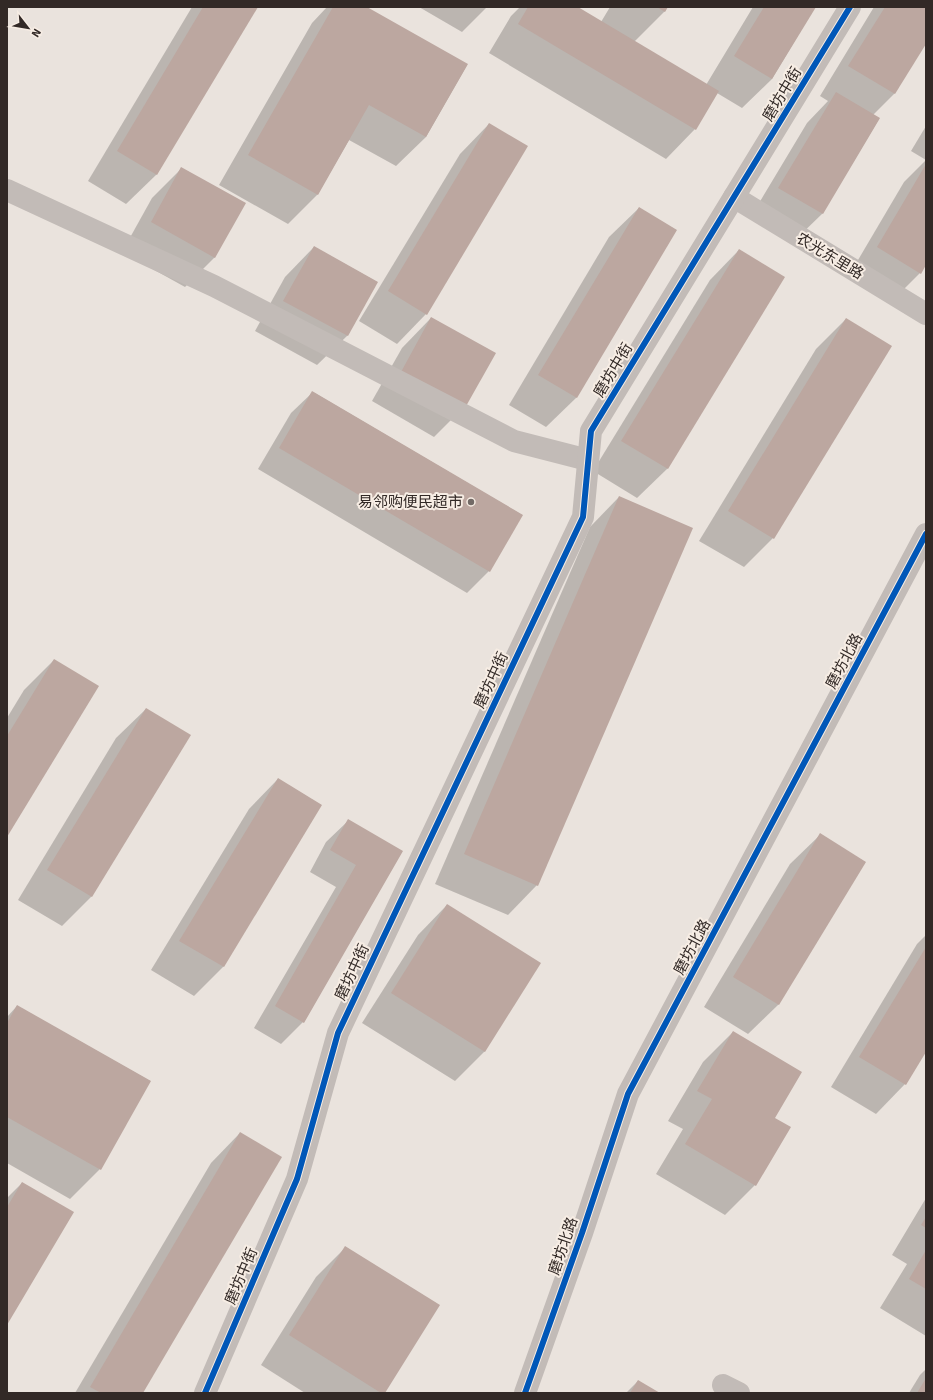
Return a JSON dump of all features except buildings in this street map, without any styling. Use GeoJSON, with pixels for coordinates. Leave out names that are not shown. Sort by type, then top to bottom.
{"type":"FeatureCollection","features":[{"type":"Feature","properties":{"kind":"street","name":"磨坊中街"},"geometry":{"type":"LineString","coordinates":[[205,1393],[297,1179],[338,1033],[583,516],[591,431],[850,7]]}},
{"type":"Feature","properties":{"kind":"street"},"geometry":{"type":"LineString","coordinates":[[7,190],[214,286],[514,440],[588,460]]}},
{"type":"Feature","properties":{"kind":"street","name":"农光东里路"},"geometry":{"type":"LineString","coordinates":[[734,197],[926,314]]}},
{"type":"Feature","properties":{"kind":"street","name":"磨坊北路"},"geometry":{"type":"LineString","coordinates":[[525,1393],[582,1233],[628,1094],[926,534]]}},
{"type":"Feature","properties":{"kind":"cycle path"},"geometry":{"type":"LineString","coordinates":[[205,1393],[297,1179],[338,1033],[583,517],[591,431],[850,7]]}},
{"type":"Feature","properties":{"kind":"cycle path"},"geometry":{"type":"LineString","coordinates":[[525,1393],[582,1233],[628,1094],[926,534]]}},
{"type":"Feature","properties":{"kind":"place","name":"易邻购便民超市"},"geometry":{"type":"Point","coordinates":[471,502]}}]}
